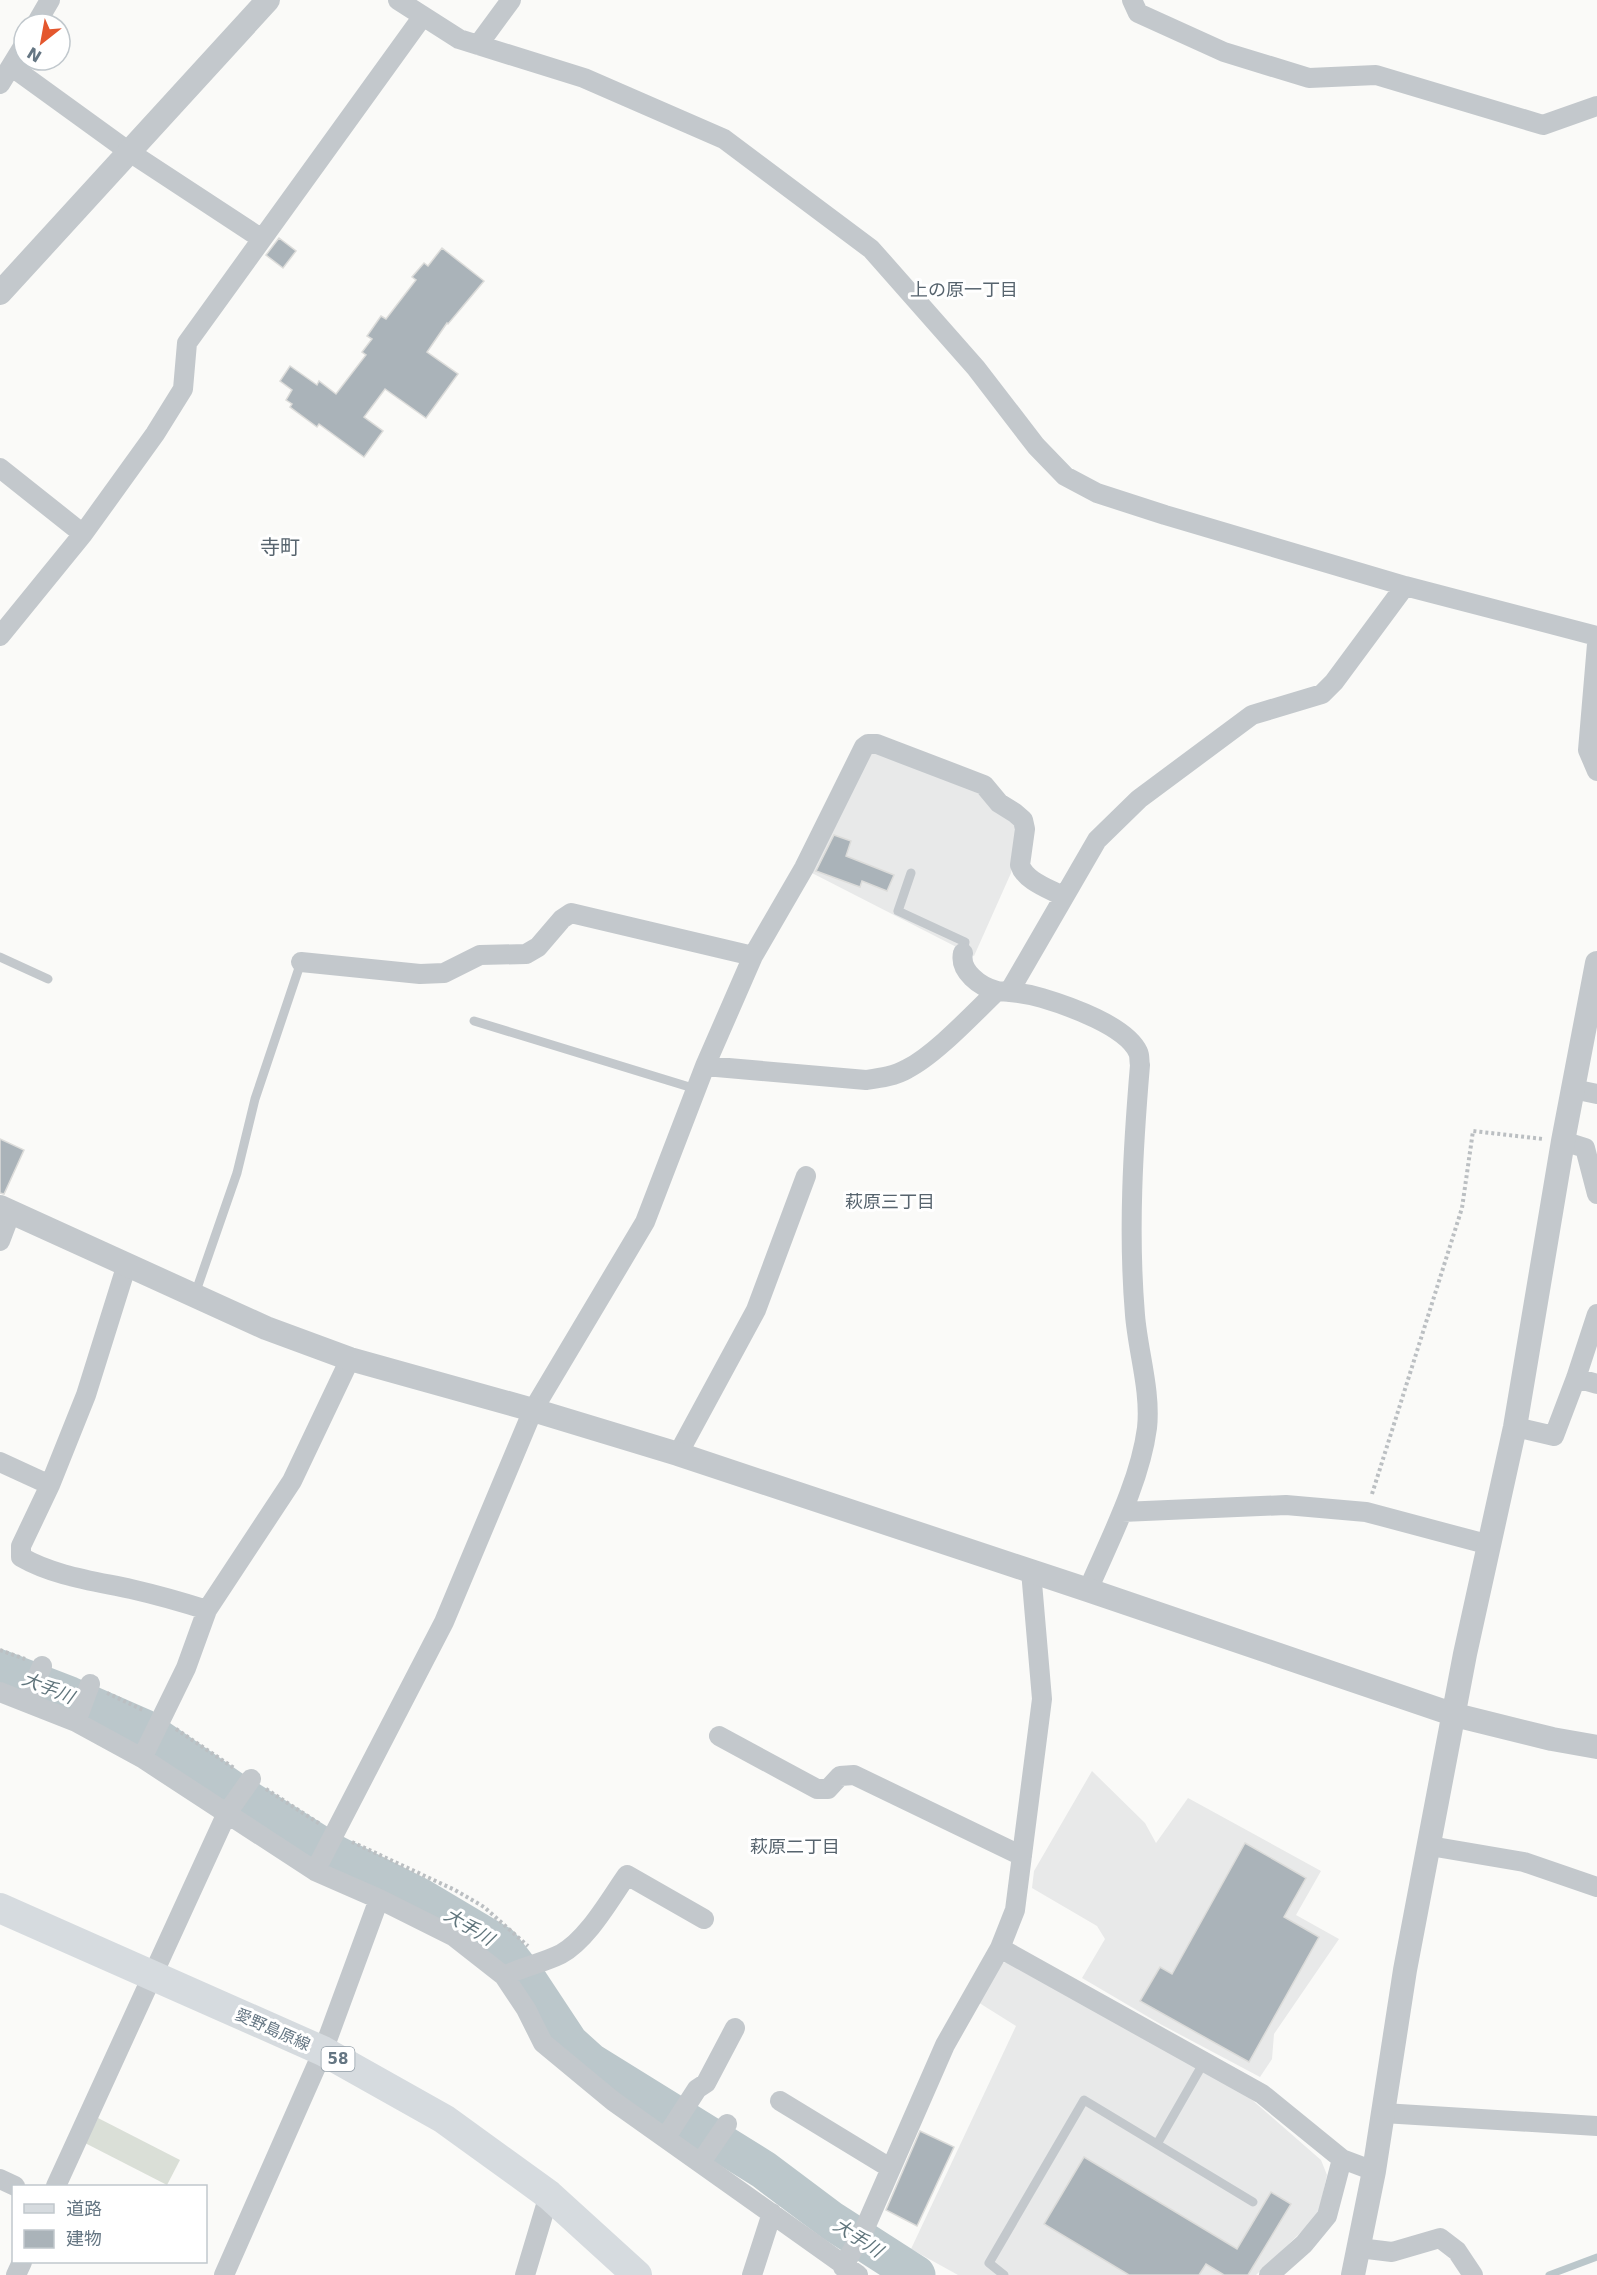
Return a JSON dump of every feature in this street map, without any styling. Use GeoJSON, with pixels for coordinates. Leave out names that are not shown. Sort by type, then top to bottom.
{"type":"FeatureCollection","features":[{"type":"Feature","properties":{"kind":"main road","name":"愛野島原線"},"geometry":{"type":"LineString","coordinates":[[0,1908],[323,2051],[444,2119],[549,2195],[637,2275]]}},
{"type":"Feature","properties":{"kind":"street"},"geometry":{"type":"LineString","coordinates":[[0,293],[268,0]]}},
{"type":"Feature","properties":{"kind":"street"},"geometry":{"type":"LineString","coordinates":[[398,0],[459,39],[584,78],[724,139],[871,249],[976,369],[1036,447],[1065,476],[1097,493],[1406,586],[1597,636]]}},
{"type":"Feature","properties":{"kind":"street"},"geometry":{"type":"LineString","coordinates":[[478,45],[511,0]]}},
{"type":"Feature","properties":{"kind":"street"},"geometry":{"type":"LineString","coordinates":[[1132,0],[1138,13],[1224,52],[1309,78],[1376,75],[1543,124],[1597,106]]}},
{"type":"Feature","properties":{"kind":"street"},"geometry":{"type":"LineString","coordinates":[[0,636],[83,534],[155,434],[183,389],[187,343],[423,16]]}},
{"type":"Feature","properties":{"kind":"street"},"geometry":{"type":"LineString","coordinates":[[0,84],[12,67]]}},
{"type":"Feature","properties":{"kind":"street"},"geometry":{"type":"LineString","coordinates":[[19,72],[128,151],[262,238]]}},
{"type":"Feature","properties":{"kind":"street"},"geometry":{"type":"LineString","coordinates":[[0,468],[83,534]]}},
{"type":"Feature","properties":{"kind":"street"},"geometry":{"type":"LineString","coordinates":[[705,1066],[866,1080],[888,1077],[907,1070],[924,1059],[1003,992],[1064,897],[1097,840],[1139,799],[1252,715],[1322,694],[1406,586]]}},
{"type":"Feature","properties":{"kind":"street"},"geometry":{"type":"LineString","coordinates":[[1597,644],[1588,750],[1597,771]]}},
{"type":"Feature","properties":{"kind":"street"},"geometry":{"type":"LineString","coordinates":[[317,1868],[444,1622],[533,1410],[645,1222],[705,1066],[753,956],[804,868],[861,751],[868,744],[877,744],[984,784],[999,803],[1023,820],[1025,828],[1020,865],[1022,870],[1027,876],[1064,897]]}},
{"type":"Feature","properties":{"kind":"street"},"geometry":{"type":"LineString","coordinates":[[301,962],[420,974],[444,973],[480,955],[526,954],[538,947],[562,919],[571,913],[753,956]]}},
{"type":"Feature","properties":{"kind":"street"},"geometry":{"type":"LineString","coordinates":[[963,954],[961,960],[964,969],[971,977],[1003,992],[1042,998],[1100,1020],[1117,1029],[1130,1040],[1139,1053],[1140,1065],[1132,1157],[1132,1230],[1135,1316],[1146,1398],[1147,1427],[1140,1458],[1122,1512],[1088,1590]]}},
{"type":"Feature","properties":{"kind":"street"},"geometry":{"type":"LineString","coordinates":[[1353,2275],[1374,2171],[1405,1970],[1465,1654],[1515,1427],[1563,1142],[1597,963]]}},
{"type":"Feature","properties":{"kind":"street"},"geometry":{"type":"LineString","coordinates":[[1573,1089],[1597,1094]]}},
{"type":"Feature","properties":{"kind":"street"},"geometry":{"type":"LineString","coordinates":[[1563,1142],[1585,1148],[1597,1194]]}},
{"type":"Feature","properties":{"kind":"street"},"geometry":{"type":"LineString","coordinates":[[678,1454],[756,1310],[806,1176]]}},
{"type":"Feature","properties":{"kind":"street"},"geometry":{"type":"LineString","coordinates":[[0,1241],[6,1209],[266,1328],[350,1359],[533,1410],[678,1454],[1455,1715],[1552,1739],[1597,1747]]}},
{"type":"Feature","properties":{"kind":"street"},"geometry":{"type":"LineString","coordinates":[[127,1264],[86,1395],[50,1485],[21,1546],[21,1557],[31,1563],[94,1582],[152,1594],[207,1610]]}},
{"type":"Feature","properties":{"kind":"street"},"geometry":{"type":"LineString","coordinates":[[1515,1427],[1554,1436],[1597,1314]]}},
{"type":"Feature","properties":{"kind":"street"},"geometry":{"type":"LineString","coordinates":[[144,1755],[186,1668],[207,1610],[292,1481],[350,1359]]}},
{"type":"Feature","properties":{"kind":"street"},"geometry":{"type":"LineString","coordinates":[[1576,1378],[1597,1383]]}},
{"type":"Feature","properties":{"kind":"street"},"geometry":{"type":"LineString","coordinates":[[0,1462],[50,1485]]}},
{"type":"Feature","properties":{"kind":"street"},"geometry":{"type":"LineString","coordinates":[[1122,1512],[1286,1504],[1366,1512],[1490,1545]]}},
{"type":"Feature","properties":{"kind":"street"},"geometry":{"type":"LineString","coordinates":[[0,1692],[28,1699],[77,1720],[144,1755],[230,1809],[317,1868],[453,1936],[507,1975],[543,2043],[613,2101],[669,2133],[772,2212],[850,2267],[890,2168],[945,2045],[1000,1948],[1015,1910],[1042,1699],[1031,1571]]}},
{"type":"Feature","properties":{"kind":"street"},"geometry":{"type":"LineString","coordinates":[[28,1699],[41,1668]]}},
{"type":"Feature","properties":{"kind":"street"},"geometry":{"type":"LineString","coordinates":[[77,1720],[90,1687]]}},
{"type":"Feature","properties":{"kind":"street"},"geometry":{"type":"LineString","coordinates":[[719,1736],[817,1789],[828,1789],[840,1776],[854,1775],[1022,1856]]}},
{"type":"Feature","properties":{"kind":"street"},"geometry":{"type":"LineString","coordinates":[[58,2185],[230,1809],[250,1781]]}},
{"type":"Feature","properties":{"kind":"street"},"geometry":{"type":"LineString","coordinates":[[1430,1846],[1524,1862],[1597,1887]]}},
{"type":"Feature","properties":{"kind":"street"},"geometry":{"type":"LineString","coordinates":[[507,1975],[564,1952],[583,1936],[627,1875],[704,1919]]}},
{"type":"Feature","properties":{"kind":"street"},"geometry":{"type":"LineString","coordinates":[[224,2275],[323,2051],[379,1899]]}},
{"type":"Feature","properties":{"kind":"street"},"geometry":{"type":"LineString","coordinates":[[1000,1948],[1262,2094],[1342,2159],[1374,2171]]}},
{"type":"Feature","properties":{"kind":"street"},"geometry":{"type":"LineString","coordinates":[[669,2133],[697,2089],[706,2083],[735,2028]]}},
{"type":"Feature","properties":{"kind":"street"},"geometry":{"type":"LineString","coordinates":[[780,2101],[890,2168]]}},
{"type":"Feature","properties":{"kind":"street"},"geometry":{"type":"LineString","coordinates":[[1383,2113],[1597,2126]]}},
{"type":"Feature","properties":{"kind":"street"},"geometry":{"type":"LineString","coordinates":[[704,2158],[725,2127]]}},
{"type":"Feature","properties":{"kind":"street"},"geometry":{"type":"LineString","coordinates":[[1269,2275],[1304,2244],[1326,2216],[1342,2159]]}},
{"type":"Feature","properties":{"kind":"street"},"geometry":{"type":"LineString","coordinates":[[525,2275],[549,2195]]}},
{"type":"Feature","properties":{"kind":"street"},"geometry":{"type":"LineString","coordinates":[[752,2275],[772,2212]]}},
{"type":"Feature","properties":{"kind":"street"},"geometry":{"type":"LineString","coordinates":[[1359,2248],[1392,2252],[1440,2238],[1457,2251],[1473,2275]]}},
{"type":"Feature","properties":{"kind":"lane"},"geometry":{"type":"LineString","coordinates":[[911,873],[898,911],[965,942],[963,954]]}},
{"type":"Feature","properties":{"kind":"lane"},"geometry":{"type":"LineString","coordinates":[[0,957],[48,979]]}},
{"type":"Feature","properties":{"kind":"lane"},"geometry":{"type":"LineString","coordinates":[[194,1296],[237,1173],[255,1099],[301,962]]}},
{"type":"Feature","properties":{"kind":"lane"},"geometry":{"type":"LineString","coordinates":[[474,1021],[696,1089]]}},
{"type":"Feature","properties":{"kind":"lane"},"geometry":{"type":"LineString","coordinates":[[1157,2144],[1204,2062]]}},
{"type":"Feature","properties":{"kind":"lane"},"geometry":{"type":"LineString","coordinates":[[1004,2275],[989,2262],[1084,2100],[1253,2202]]}},
{"type":"Feature","properties":{"kind":"path"},"geometry":{"type":"LineString","coordinates":[[1366,1512],[1462,1208],[1473,1131],[1563,1142]]}},
{"type":"Feature","properties":{"kind":"shaded area"},"geometry":{"type":"Polygon","coordinates":[[[876,753],[980,791],[1007,815],[1019,831],[1011,873],[974,956],[810,872],[870,754],[876,753]]]}},
{"type":"Feature","properties":{"kind":"shaded area"},"geometry":{"type":"Polygon","coordinates":[[[1092,1771],[1145,1823],[1156,1843],[1188,1798],[1321,1871],[1296,1915],[1339,1939],[1274,2034],[1272,2059],[1260,2077],[1162,2025],[1082,1978],[1105,1939],[1097,1926],[1032,1888],[1034,1871],[1092,1771]]]}},
{"type":"Feature","properties":{"kind":"shaded area"},"geometry":{"type":"Polygon","coordinates":[[[1013,1961],[1243,2092],[1321,2160],[1327,2175],[1318,2216],[1256,2275],[958,2275],[911,2249],[1016,2026],[973,1999],[1000,1963],[1013,1961]]]}},
{"type":"Feature","properties":{"kind":"shaded area"},"geometry":{"type":"Polygon","coordinates":[[[98,2118],[180,2160],[167,2185],[85,2143],[98,2118]]]}},
{"type":"Feature","properties":{"kind":"building"},"geometry":{"type":"Polygon","coordinates":[[[279,238],[296,251],[283,268],[266,255],[279,238]]]}},
{"type":"Feature","properties":{"kind":"building"},"geometry":{"type":"Polygon","coordinates":[[[442,248],[484,281],[447,323],[427,352],[458,374],[426,418],[385,389],[364,417],[383,431],[364,457],[319,424],[317,427],[290,407],[292,404],[286,400],[292,390],[280,381],[290,366],[317,385],[319,381],[336,394],[366,355],[362,352],[372,339],[367,336],[381,316],[386,319],[416,280],[412,277],[424,263],[428,266],[442,248]]]}},
{"type":"Feature","properties":{"kind":"building"},"geometry":{"type":"Polygon","coordinates":[[[834,835],[851,841],[846,856],[894,875],[887,891],[862,881],[860,887],[816,871],[834,835]]]}},
{"type":"Feature","properties":{"kind":"building"},"geometry":{"type":"Polygon","coordinates":[[[0,1139],[24,1150],[4,1194],[0,1193],[0,1139]]]}},
{"type":"Feature","properties":{"kind":"building"},"geometry":{"type":"Polygon","coordinates":[[[1245,1843],[1306,1878],[1284,1917],[1319,1937],[1249,2062],[1140,2001],[1160,1967],[1172,1974],[1245,1843]]]}},
{"type":"Feature","properties":{"kind":"building"},"geometry":{"type":"Polygon","coordinates":[[[920,2131],[954,2147],[917,2226],[886,2210],[920,2131]]]}},
{"type":"Feature","properties":{"kind":"building"},"geometry":{"type":"Polygon","coordinates":[[[1084,2157],[1237,2249],[1271,2192],[1291,2204],[1248,2275],[1224,2275],[1206,2264],[1199,2275],[1129,2275],[1044,2224],[1084,2157]]]}},
{"type":"Feature","properties":{"kind":"waterway","name":"大手川"},"geometry":{"type":"LineString","coordinates":[[0,1669],[143,1728],[232,1790],[336,1855],[421,1898],[500,1945],[530,1984],[569,2043],[590,2062],[764,2170],[832,2221],[916,2275]]}},
{"type":"Feature","properties":{"kind":"waterway","name":"大手川"},"geometry":{"type":"LineString","coordinates":[[1549,2275],[1597,2257]]}},
{"type":"Feature","properties":{"kind":"district","name":"上の原一丁目"},"geometry":{"type":"Point","coordinates":[964,290]}},
{"type":"Feature","properties":{"kind":"district","name":"寺町"},"geometry":{"type":"Point","coordinates":[280,547]}},
{"type":"Feature","properties":{"kind":"district","name":"萩原三丁目"},"geometry":{"type":"Point","coordinates":[890,1202]}},
{"type":"Feature","properties":{"kind":"district","name":"萩原二丁目"},"geometry":{"type":"Point","coordinates":[795,1847]}}]}
